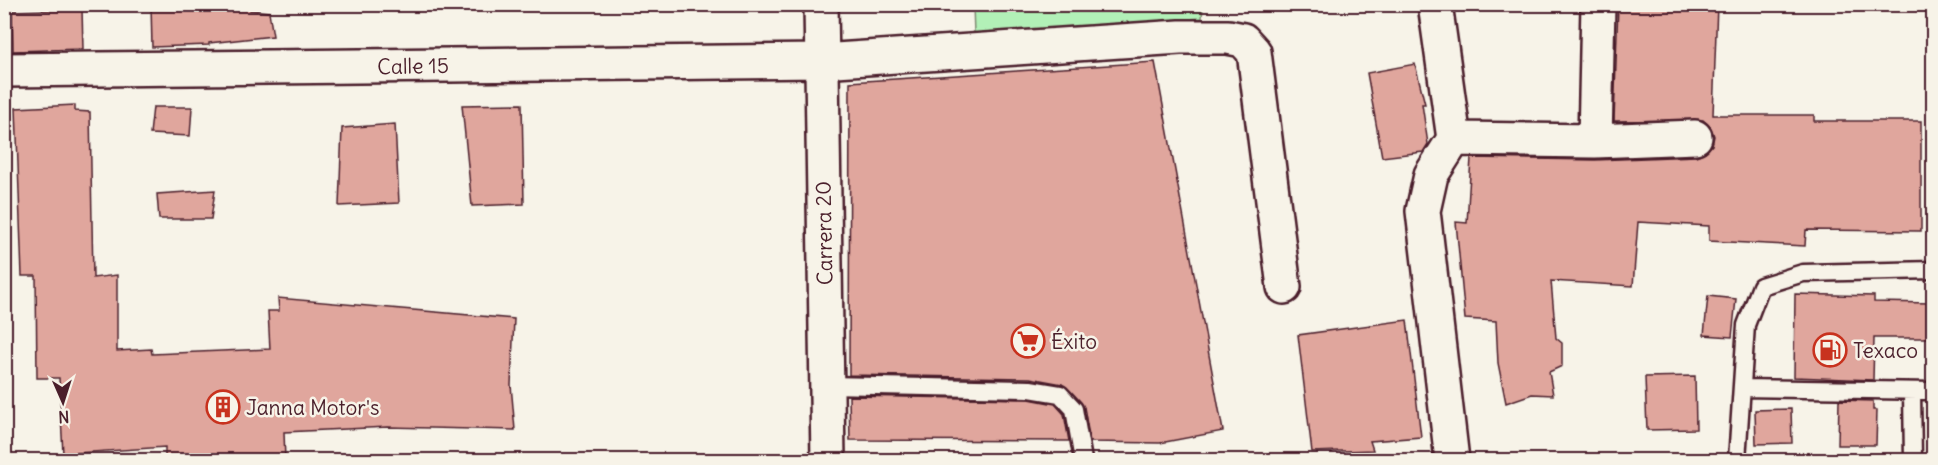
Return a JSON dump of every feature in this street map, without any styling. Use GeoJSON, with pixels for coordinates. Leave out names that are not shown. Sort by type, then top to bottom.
{"type":"FeatureCollection","features":[{"type":"Feature","properties":{"kind":"street","name":"Carrera 20"},"geometry":{"type":"LineString","coordinates":[[821,4],[828,460]]}},
{"type":"Feature","properties":{"kind":"street"},"geometry":{"type":"LineString","coordinates":[[1435,4],[1454,139],[1431,175],[1423,211],[1452,460]]}},
{"type":"Feature","properties":{"kind":"street"},"geometry":{"type":"LineString","coordinates":[[1595,141],[1598,4]]}},
{"type":"Feature","properties":{"kind":"street","name":"Calle 15"},"geometry":{"type":"LineString","coordinates":[[4,70],[821,61],[1180,37],[1228,37],[1243,40],[1254,52],[1284,287]]}},
{"type":"Feature","properties":{"kind":"street"},"geometry":{"type":"LineString","coordinates":[[1454,139],[1595,141],[1695,137]]}},
{"type":"Feature","properties":{"kind":"lane"},"geometry":{"type":"LineString","coordinates":[[1737,460],[1746,325],[1761,286],[1803,273],[1934,270]]}},
{"type":"Feature","properties":{"kind":"lane"},"geometry":{"type":"LineString","coordinates":[[827,385],[1030,389],[1060,394],[1074,409],[1083,460]]}},
{"type":"Feature","properties":{"kind":"lane"},"geometry":{"type":"LineString","coordinates":[[1742,388],[1934,392]]}},
{"type":"Feature","properties":{"kind":"lane"},"geometry":{"type":"LineString","coordinates":[[1912,391],[1913,460]]}},
{"type":"Feature","properties":{"kind":"green space"},"geometry":{"type":"Polygon","coordinates":[[[973,5],[1203,5],[1202,18],[974,34],[973,5]]]}},
{"type":"Feature","properties":{"kind":"building"},"geometry":{"type":"Polygon","coordinates":[[[151,4],[250,4],[250,10],[269,12],[273,36],[209,43],[209,45],[152,47],[151,4]]]}},
{"type":"Feature","properties":{"kind":"building"},"geometry":{"type":"Polygon","coordinates":[[[1618,4],[1717,4],[1713,115],[1814,115],[1814,121],[1921,121],[1921,231],[1806,230],[1805,246],[1709,241],[1709,226],[1638,222],[1633,286],[1551,281],[1556,338],[1562,343],[1562,366],[1549,372],[1553,395],[1532,394],[1506,403],[1498,363],[1496,321],[1465,319],[1456,222],[1467,223],[1471,158],[1595,160],[1696,156],[1705,152],[1712,145],[1714,136],[1711,128],[1703,120],[1614,121],[1618,4]]]}},
{"type":"Feature","properties":{"kind":"building"},"geometry":{"type":"Polygon","coordinates":[[[82,9],[83,49],[13,51],[12,11],[82,9]]]}},
{"type":"Feature","properties":{"kind":"building","name":"Éxito"},"geometry":{"type":"Polygon","coordinates":[[[1155,62],[1223,431],[1160,443],[1090,442],[1084,407],[1062,384],[1030,378],[849,375],[850,82],[1155,62]]]}},
{"type":"Feature","properties":{"kind":"building"},"geometry":{"type":"Polygon","coordinates":[[[1415,64],[1425,104],[1422,104],[1428,144],[1423,152],[1382,157],[1367,73],[1415,64]]]}},
{"type":"Feature","properties":{"kind":"building"},"geometry":{"type":"Polygon","coordinates":[[[522,104],[524,204],[472,206],[462,105],[522,104]]]}},
{"type":"Feature","properties":{"kind":"building"},"geometry":{"type":"Polygon","coordinates":[[[75,105],[75,111],[90,112],[93,278],[117,275],[117,351],[151,349],[152,354],[270,349],[268,311],[279,311],[278,298],[514,319],[511,385],[515,430],[388,427],[284,432],[285,460],[165,460],[165,447],[63,454],[59,378],[37,378],[36,276],[22,276],[16,108],[75,105]]]}},
{"type":"Feature","properties":{"kind":"building"},"geometry":{"type":"Polygon","coordinates":[[[153,107],[192,107],[190,136],[150,134],[153,107]]]}},
{"type":"Feature","properties":{"kind":"building"},"geometry":{"type":"Polygon","coordinates":[[[395,124],[399,203],[339,206],[342,128],[395,124]]]}},
{"type":"Feature","properties":{"kind":"building"},"geometry":{"type":"Polygon","coordinates":[[[215,190],[211,219],[159,219],[157,194],[215,190]]]}},
{"type":"Feature","properties":{"kind":"building"},"geometry":{"type":"Polygon","coordinates":[[[1795,294],[1874,296],[1874,302],[1932,303],[1932,338],[1874,338],[1873,380],[1794,377],[1795,294]]]}},
{"type":"Feature","properties":{"kind":"building"},"geometry":{"type":"Polygon","coordinates":[[[1708,296],[1736,299],[1732,337],[1704,335],[1708,296]]]}},
{"type":"Feature","properties":{"kind":"building"},"geometry":{"type":"Polygon","coordinates":[[[1407,320],[1421,437],[1370,441],[1373,450],[1312,452],[1298,335],[1407,320]]]}},
{"type":"Feature","properties":{"kind":"building"},"geometry":{"type":"Polygon","coordinates":[[[1695,376],[1696,429],[1647,430],[1645,377],[1695,376]]]}},
{"type":"Feature","properties":{"kind":"building"},"geometry":{"type":"Polygon","coordinates":[[[849,396],[1029,399],[1055,404],[1064,414],[1069,441],[850,440],[849,396]]]}},
{"type":"Feature","properties":{"kind":"building"},"geometry":{"type":"Polygon","coordinates":[[[1839,400],[1873,401],[1873,410],[1877,410],[1876,445],[1838,445],[1839,400]]]}},
{"type":"Feature","properties":{"kind":"building"},"geometry":{"type":"Polygon","coordinates":[[[1791,409],[1792,443],[1756,444],[1755,410],[1791,409]]]}},
{"type":"Feature","properties":{"kind":"place","name":"Éxito"},"geometry":{"type":"Point","coordinates":[1028,341]}},
{"type":"Feature","properties":{"kind":"place","name":"Texaco"},"geometry":{"type":"Point","coordinates":[1830,350]}},
{"type":"Feature","properties":{"kind":"place","name":"Janna Motor's"},"geometry":{"type":"Point","coordinates":[223,407]}}]}
